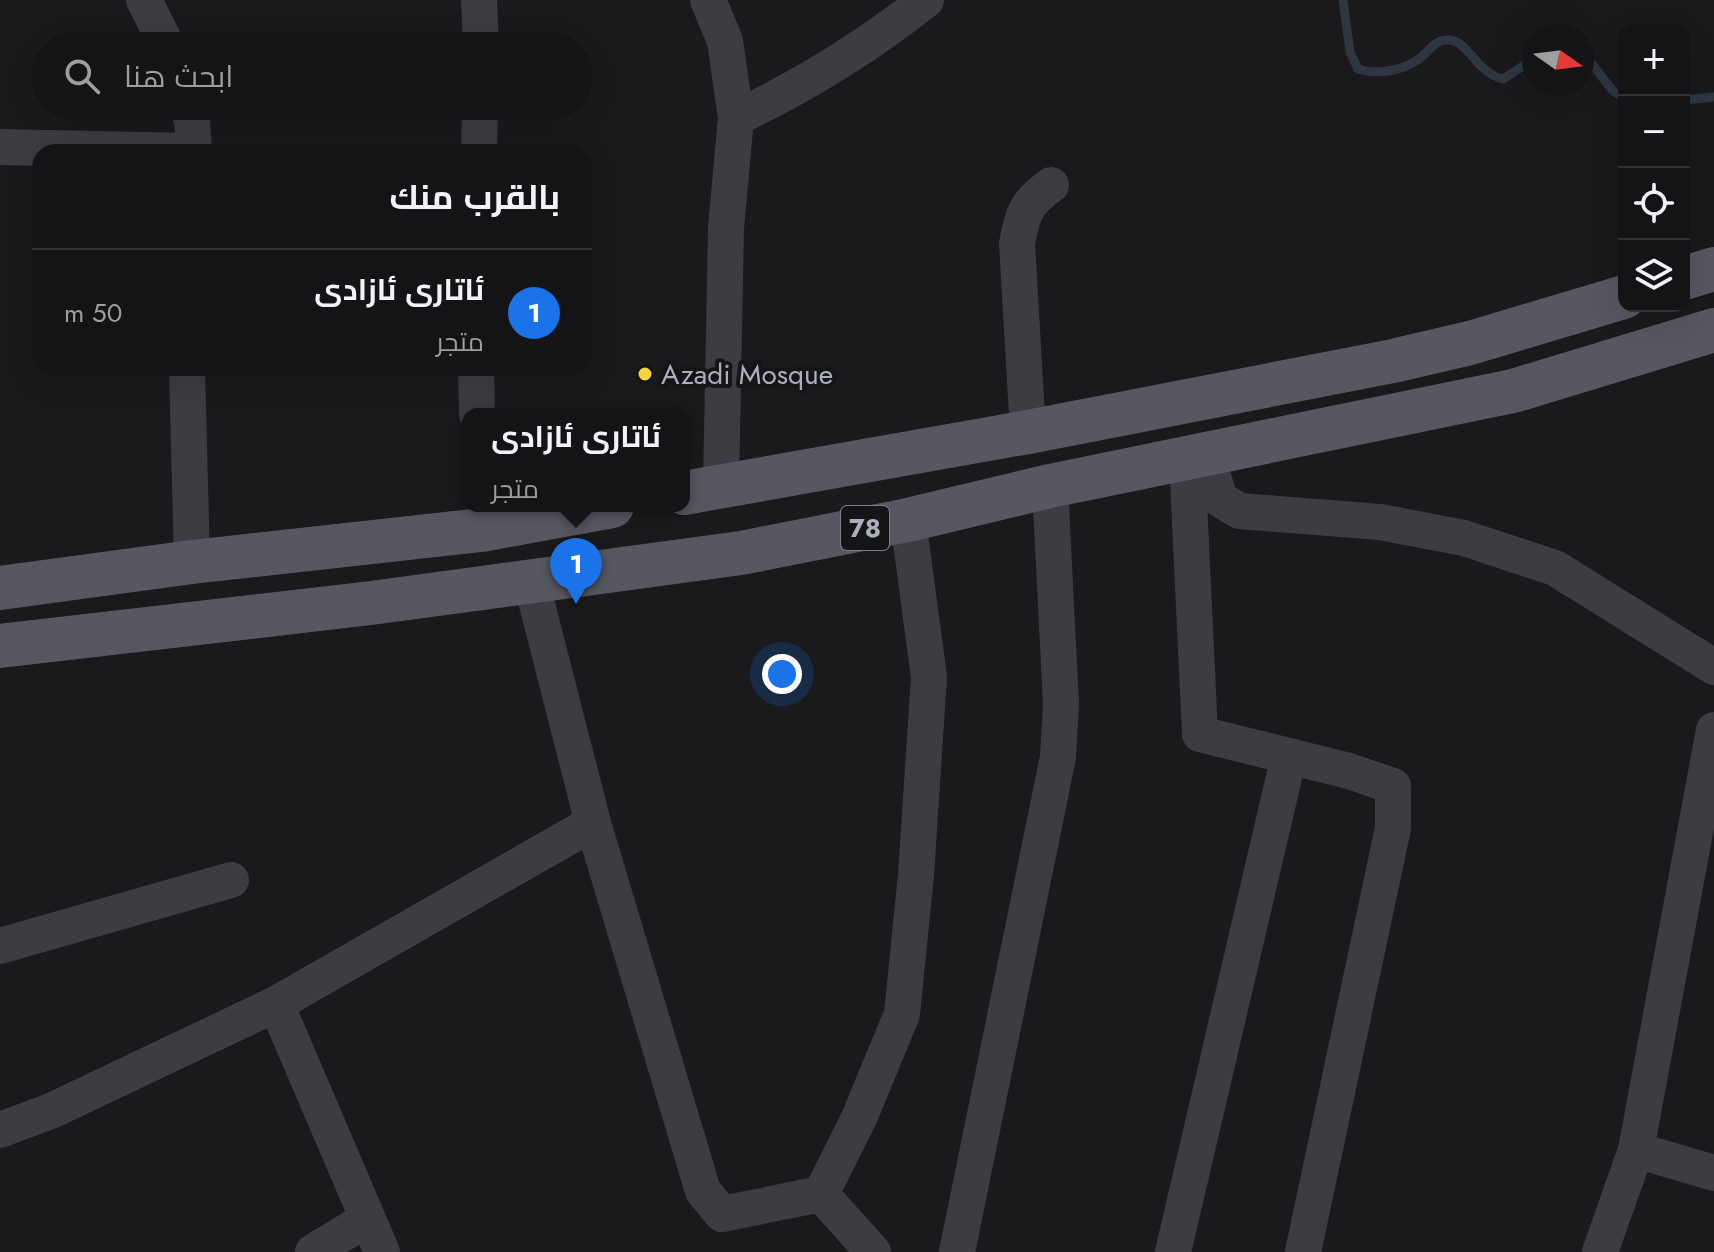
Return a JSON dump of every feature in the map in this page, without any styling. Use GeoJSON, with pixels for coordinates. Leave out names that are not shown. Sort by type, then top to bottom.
{"type":"FeatureCollection","features":[{"type":"Feature","properties":{"kind":"main road"},"geometry":{"type":"LineString","coordinates":[[1690,276],[1714,269]]}},
{"type":"Feature","properties":{"kind":"main road","name":"78"},"geometry":{"type":"LineString","coordinates":[[703,489],[1028,432],[1393,361],[1470,343],[1618,299]]}},
{"type":"Feature","properties":{"kind":"main road","name":"78"},"geometry":{"type":"LineString","coordinates":[[0,646],[371,603],[741,553],[1513,391],[1714,330]]}},
{"type":"Feature","properties":{"kind":"main road"},"geometry":{"type":"LineString","coordinates":[[1470,343],[1466,372],[1469,386],[1477,398]]}},
{"type":"Feature","properties":{"kind":"main road"},"geometry":{"type":"LineString","coordinates":[[1393,361],[1402,373],[1406,386],[1406,400],[1400,414]]}},
{"type":"Feature","properties":{"kind":"main road"},"geometry":{"type":"LineString","coordinates":[[0,588],[481,518],[546,512]]}},
{"type":"Feature","properties":{"kind":"street"},"geometry":{"type":"LineString","coordinates":[[144,0],[160,32]]}},
{"type":"Feature","properties":{"kind":"street"},"geometry":{"type":"LineString","coordinates":[[479,0],[480,32]]}},
{"type":"Feature","properties":{"kind":"street"},"geometry":{"type":"LineString","coordinates":[[703,489],[736,118],[725,41],[708,0]]}},
{"type":"Feature","properties":{"kind":"street"},"geometry":{"type":"LineString","coordinates":[[736,118],[788,93],[887,30],[926,0]]}},
{"type":"Feature","properties":{"kind":"street"},"geometry":{"type":"LineString","coordinates":[[192,120],[194,144]]}},
{"type":"Feature","properties":{"kind":"street"},"geometry":{"type":"LineString","coordinates":[[479,144],[480,120]]}},
{"type":"Feature","properties":{"kind":"street"},"geometry":{"type":"LineString","coordinates":[[0,147],[32,148]]}},
{"type":"Feature","properties":{"kind":"street"},"geometry":{"type":"LineString","coordinates":[[1028,432],[1017,244],[1021,218],[1034,198],[1051,185]]}},
{"type":"Feature","properties":{"kind":"street"},"geometry":{"type":"LineString","coordinates":[[187,376],[192,562]]}},
{"type":"Feature","properties":{"kind":"street"},"geometry":{"type":"LineString","coordinates":[[476,376],[477,408]]}},
{"type":"Feature","properties":{"kind":"street"},"geometry":{"type":"LineString","coordinates":[[1196,456],[1220,499],[1239,511],[1380,522],[1464,538],[1555,568],[1714,667]]}},
{"type":"Feature","properties":{"kind":"street"},"geometry":{"type":"LineString","coordinates":[[1196,456],[1200,734],[1349,771],[1393,786],[1393,828],[1303,1252]]}},
{"type":"Feature","properties":{"kind":"street"},"geometry":{"type":"LineString","coordinates":[[957,1252],[1058,757],[1061,704],[1050,486]]}},
{"type":"Feature","properties":{"kind":"street"},"geometry":{"type":"LineString","coordinates":[[821,1194],[859,1118],[902,1014],[916,875],[929,677],[908,520]]}},
{"type":"Feature","properties":{"kind":"street"},"geometry":{"type":"LineString","coordinates":[[531,581],[593,823],[703,1191],[722,1214],[821,1194]]}},
{"type":"Feature","properties":{"kind":"street"},"geometry":{"type":"LineString","coordinates":[[1600,1252],[1636,1150],[1714,730]]}},
{"type":"Feature","properties":{"kind":"street"},"geometry":{"type":"LineString","coordinates":[[1173,1252],[1289,756]]}},
{"type":"Feature","properties":{"kind":"street"},"geometry":{"type":"LineString","coordinates":[[0,1130],[51,1111],[276,1004],[593,823]]}},
{"type":"Feature","properties":{"kind":"street"},"geometry":{"type":"LineString","coordinates":[[0,946],[231,880]]}},
{"type":"Feature","properties":{"kind":"street"},"geometry":{"type":"LineString","coordinates":[[276,1004],[382,1252]]}},
{"type":"Feature","properties":{"kind":"street"},"geometry":{"type":"LineString","coordinates":[[1636,1150],[1712,1167]]}},
{"type":"Feature","properties":{"kind":"street"},"geometry":{"type":"LineString","coordinates":[[821,1194],[873,1252]]}},
{"type":"Feature","properties":{"kind":"street"},"geometry":{"type":"LineString","coordinates":[[313,1252],[367,1219]]}},
{"type":"Feature","properties":{"kind":"waterway"},"geometry":{"type":"LineString","coordinates":[[1343,0],[1350,52],[1358,69],[1373,72],[1397,69],[1419,59],[1439,42],[1449,40],[1462,46],[1486,70],[1503,79],[1522,67]]}},
{"type":"Feature","properties":{"kind":"waterway"},"geometry":{"type":"LineString","coordinates":[[1594,66],[1613,91],[1621,96]]}},
{"type":"Feature","properties":{"kind":"waterway"},"geometry":{"type":"LineString","coordinates":[[1690,99],[1714,97]]}},
{"type":"Feature","properties":{"kind":"place","name":"Azadi Mosque"},"geometry":{"type":"Point","coordinates":[645,374]}},
{"type":"Feature","properties":{"kind":"place","name":"ئاتاری ئازادی"},"geometry":{"type":"Point","coordinates":[576,604]}}]}
